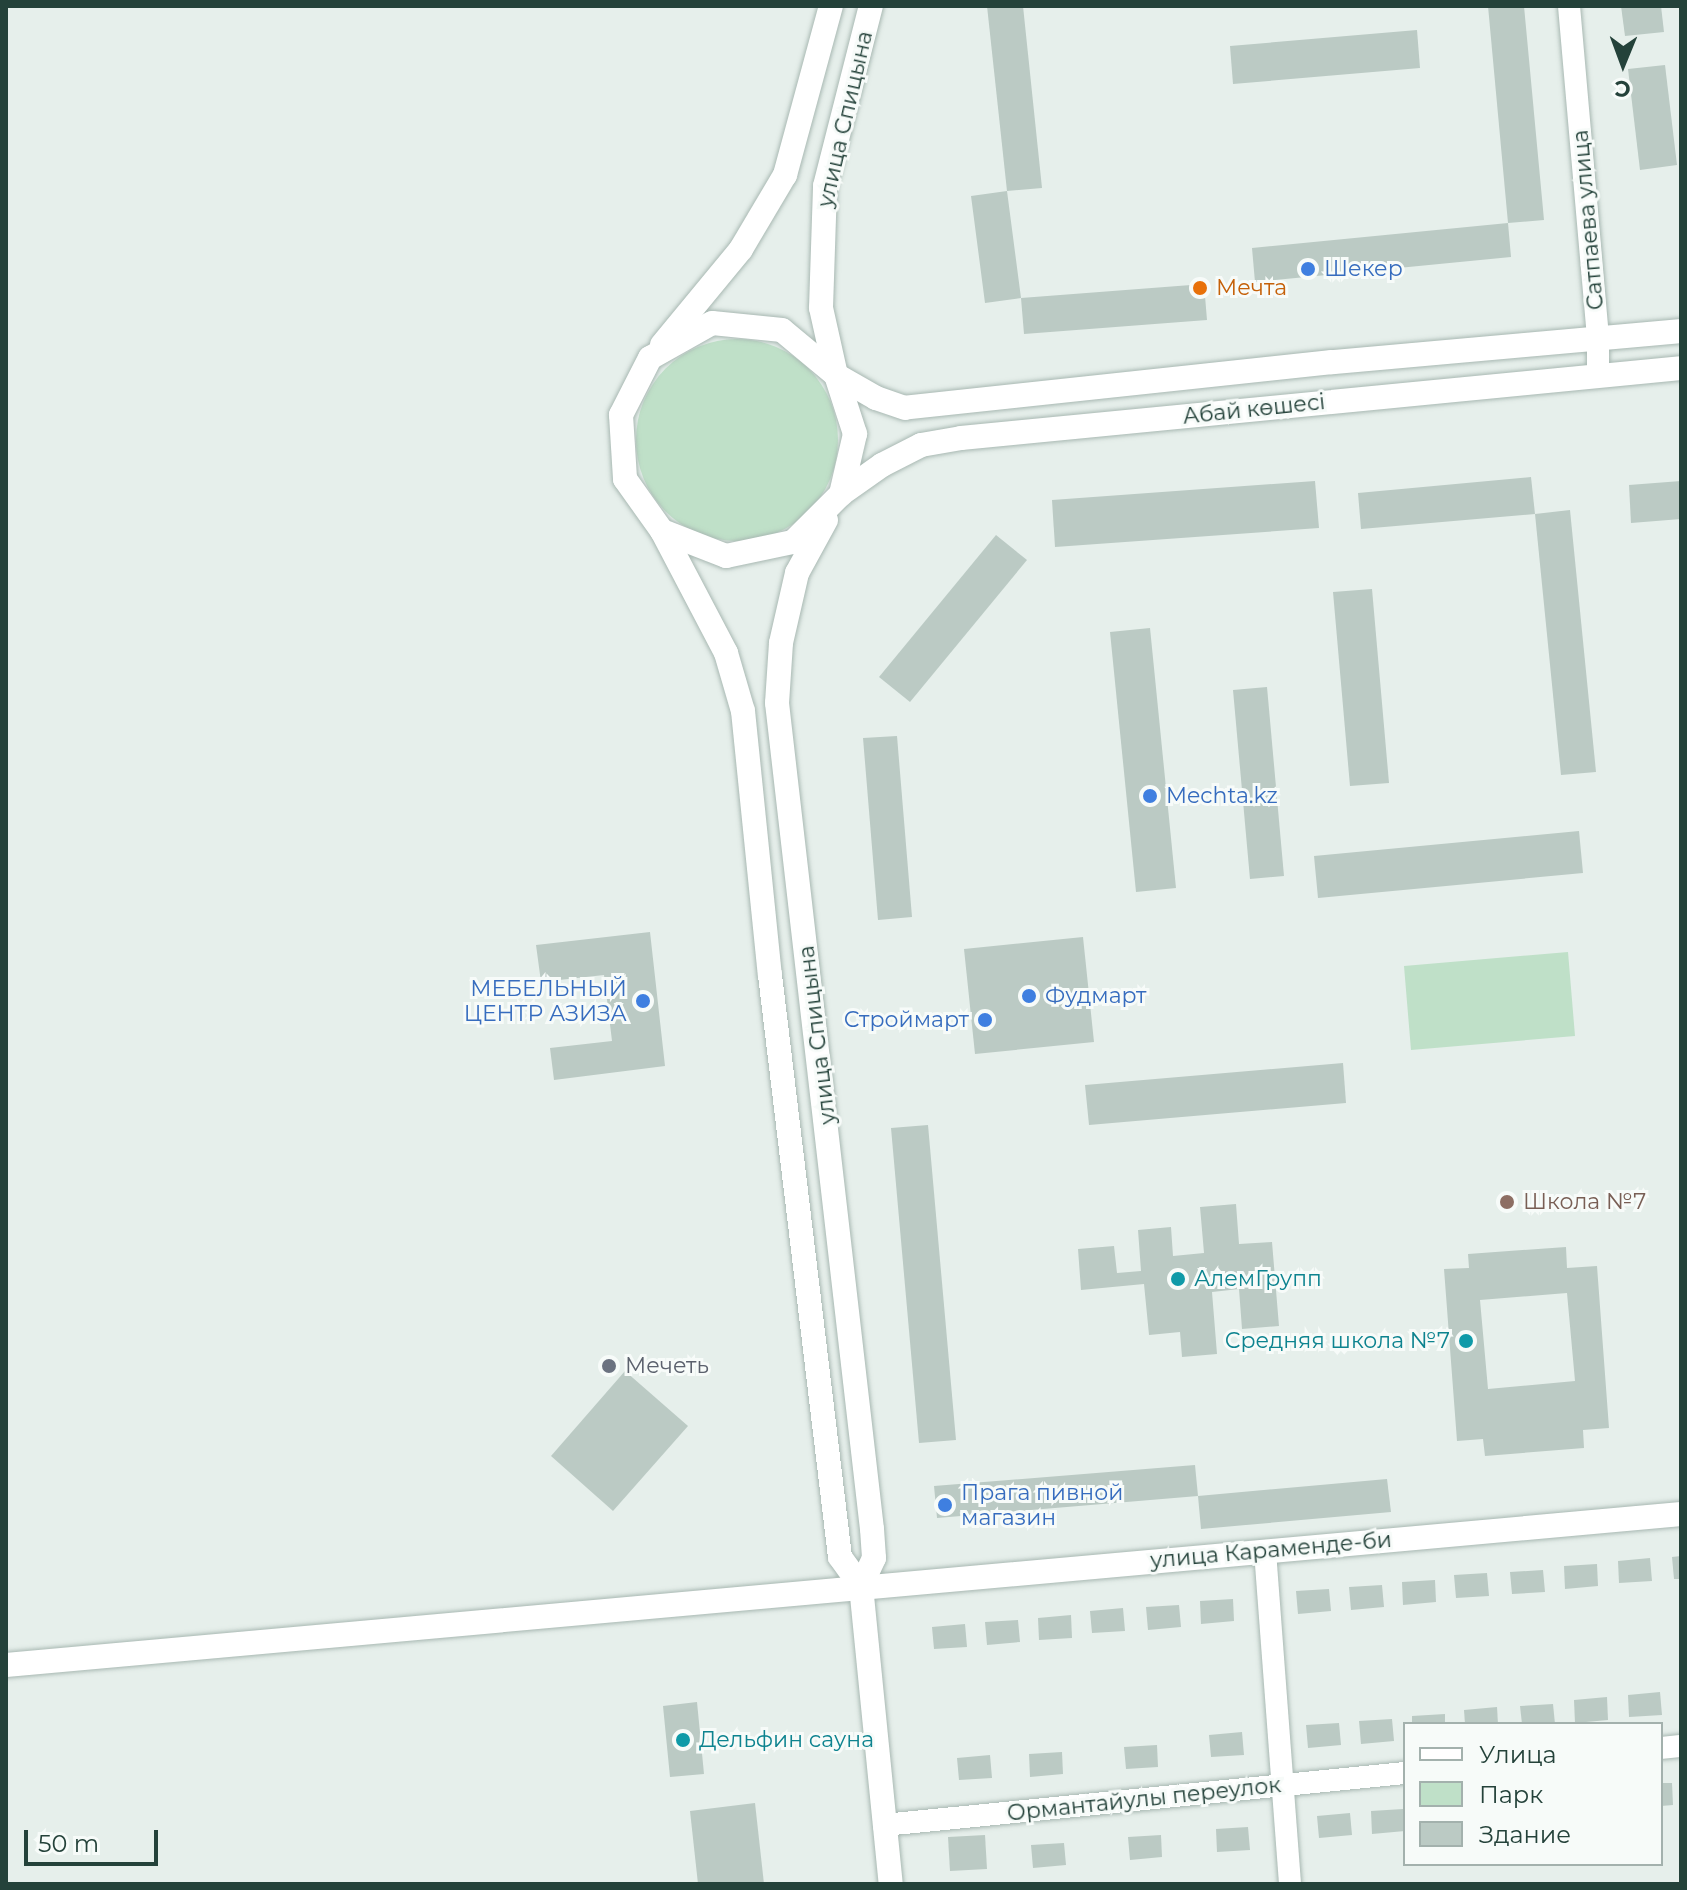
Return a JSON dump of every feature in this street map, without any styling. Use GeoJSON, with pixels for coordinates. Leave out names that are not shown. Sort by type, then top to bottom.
{"type":"FeatureCollection","features":[{"type":"Feature","properties":{"kind":"street","name":"улица Спицына"},"geometry":{"type":"LineString","coordinates":[[650,358],[741,249],[785,175],[831,6]]}},
{"type":"Feature","properties":{"kind":"street","name":"улица Спицына"},"geometry":{"type":"LineString","coordinates":[[836,375],[821,308],[825,186],[871,6]]}},
{"type":"Feature","properties":{"kind":"street","name":"Сатпаева улица"},"geometry":{"type":"LineString","coordinates":[[1569,6],[1598,337],[1598,376]]}},
{"type":"Feature","properties":{"kind":"street"},"geometry":{"type":"LineString","coordinates":[[712,323],[782,330],[836,375],[855,434],[841,494],[793,542],[726,556],[662,531],[625,479],[621,415],[650,358],[712,323]]}},
{"type":"Feature","properties":{"kind":"street","name":"Абай көшесі"},"geometry":{"type":"LineString","coordinates":[[836,375],[876,398],[905,408],[1332,362],[1681,331]]}},
{"type":"Feature","properties":{"kind":"street","name":"Абай көшесі"},"geometry":{"type":"LineString","coordinates":[[841,494],[882,465],[921,445],[961,438],[1681,368]]}},
{"type":"Feature","properties":{"kind":"street","name":"улица Спицына"},"geometry":{"type":"LineString","coordinates":[[841,494],[797,573],[781,643],[777,703],[872,1529],[874,1558],[861,1586],[891,1884]]}},
{"type":"Feature","properties":{"kind":"street","name":"улица Спицына"},"geometry":{"type":"LineString","coordinates":[[662,531],[726,653],[743,711],[770,975],[840,1557],[861,1586]]}},
{"type":"Feature","properties":{"kind":"street","name":"улица Караменде-би"},"geometry":{"type":"LineString","coordinates":[[6,1665],[1681,1514]]}},
{"type":"Feature","properties":{"kind":"street"},"geometry":{"type":"LineString","coordinates":[[1265,1551],[1290,1884]]}},
{"type":"Feature","properties":{"kind":"street","name":"Ормантайулы переулок"},"geometry":{"type":"LineString","coordinates":[[884,1825],[1403,1773]]}},
{"type":"Feature","properties":{"kind":"green space"},"geometry":{"type":"Polygon","coordinates":[[[737,339],[775,347],[793,356],[808,369],[821,384],[830,402],[838,440],[830,478],[821,496],[808,511],[793,524],[775,533],[737,541],[699,533],[681,524],[666,511],[653,496],[644,478],[636,440],[644,402],[653,384],[666,369],[681,356],[699,347],[737,339]]]}},
{"type":"Feature","properties":{"kind":"green space"},"geometry":{"type":"Polygon","coordinates":[[[1568,952],[1575,1036],[1411,1050],[1404,966],[1568,952]]]}},
{"type":"Feature","properties":{"kind":"building"},"geometry":{"type":"Polygon","coordinates":[[[987,6],[1023,6],[1042,188],[1007,191],[987,6]]]}},
{"type":"Feature","properties":{"kind":"building"},"geometry":{"type":"Polygon","coordinates":[[[1488,6],[1524,6],[1544,220],[1508,223],[1488,6]]]}},
{"type":"Feature","properties":{"kind":"building"},"geometry":{"type":"Polygon","coordinates":[[[1621,6],[1661,6],[1664,32],[1625,36],[1621,6]]]}},
{"type":"Feature","properties":{"kind":"building"},"geometry":{"type":"Polygon","coordinates":[[[1417,30],[1420,68],[1233,84],[1230,46],[1417,30]]]}},
{"type":"Feature","properties":{"kind":"building"},"geometry":{"type":"Polygon","coordinates":[[[1665,65],[1677,165],[1640,170],[1628,69],[1665,65]]]}},
{"type":"Feature","properties":{"kind":"building"},"geometry":{"type":"Polygon","coordinates":[[[1007,191],[1021,298],[985,303],[971,196],[1007,191]]]}},
{"type":"Feature","properties":{"kind":"building"},"geometry":{"type":"Polygon","coordinates":[[[1508,223],[1511,257],[1255,282],[1252,248],[1508,223]]]}},
{"type":"Feature","properties":{"kind":"building"},"geometry":{"type":"Polygon","coordinates":[[[1204,284],[1207,320],[1024,334],[1021,298],[1204,284]]]}},
{"type":"Feature","properties":{"kind":"building"},"geometry":{"type":"Polygon","coordinates":[[[1531,477],[1535,514],[1361,529],[1358,493],[1531,477]]]}},
{"type":"Feature","properties":{"kind":"building"},"geometry":{"type":"Polygon","coordinates":[[[1315,481],[1319,528],[1055,547],[1052,500],[1315,481]]]}},
{"type":"Feature","properties":{"kind":"building"},"geometry":{"type":"Polygon","coordinates":[[[1681,481],[1681,519],[1631,523],[1629,485],[1681,481]]]}},
{"type":"Feature","properties":{"kind":"building"},"geometry":{"type":"Polygon","coordinates":[[[1570,510],[1596,772],[1561,775],[1535,514],[1570,510]]]}},
{"type":"Feature","properties":{"kind":"building"},"geometry":{"type":"Polygon","coordinates":[[[996,535],[1027,560],[910,702],[879,677],[996,535]]]}},
{"type":"Feature","properties":{"kind":"building"},"geometry":{"type":"Polygon","coordinates":[[[1372,589],[1389,783],[1350,786],[1333,592],[1372,589]]]}},
{"type":"Feature","properties":{"kind":"building"},"geometry":{"type":"Polygon","coordinates":[[[1150,628],[1176,888],[1136,892],[1110,632],[1150,628]]]}},
{"type":"Feature","properties":{"kind":"building"},"geometry":{"type":"Polygon","coordinates":[[[1267,687],[1284,876],[1250,879],[1233,690],[1267,687]]]}},
{"type":"Feature","properties":{"kind":"building"},"geometry":{"type":"Polygon","coordinates":[[[897,736],[912,917],[878,920],[863,738],[897,736]]]}},
{"type":"Feature","properties":{"kind":"building"},"geometry":{"type":"Polygon","coordinates":[[[1579,831],[1583,873],[1318,898],[1314,856],[1579,831]]]}},
{"type":"Feature","properties":{"kind":"building"},"geometry":{"type":"Polygon","coordinates":[[[650,932],[665,1066],[554,1080],[550,1048],[612,1041],[604,975],[541,982],[536,945],[650,932]]]}},
{"type":"Feature","properties":{"kind":"building","name":"Фудмарт"},"geometry":{"type":"Polygon","coordinates":[[[1083,937],[1094,1042],[975,1054],[964,949],[1083,937]]]}},
{"type":"Feature","properties":{"kind":"building"},"geometry":{"type":"Polygon","coordinates":[[[1343,1063],[1346,1103],[1089,1125],[1085,1085],[1343,1063]]]}},
{"type":"Feature","properties":{"kind":"building"},"geometry":{"type":"Polygon","coordinates":[[[928,1125],[956,1440],[919,1443],[891,1128],[928,1125]]]}},
{"type":"Feature","properties":{"kind":"building","name":"АлемГрупп"},"geometry":{"type":"Polygon","coordinates":[[[1236,1204],[1239,1244],[1272,1242],[1279,1326],[1242,1329],[1239,1289],[1212,1292],[1217,1354],[1182,1357],[1180,1332],[1149,1335],[1144,1284],[1081,1290],[1078,1249],[1114,1246],[1117,1273],[1141,1271],[1138,1230],[1171,1227],[1173,1256],[1204,1253],[1200,1207],[1236,1204]]]}},
{"type":"Feature","properties":{"kind":"building","name":"Средняя школа №7"},"geometry":{"type":"Polygon","coordinates":[[[1566,1247],[1567,1268],[1597,1266],[1609,1428],[1583,1430],[1584,1448],[1485,1456],[1483,1439],[1457,1441],[1444,1269],[1469,1268],[1468,1254],[1566,1247]],[[1567,1293],[1480,1300],[1488,1389],[1575,1381],[1567,1293]]]}},
{"type":"Feature","properties":{"kind":"building"},"geometry":{"type":"Polygon","coordinates":[[[625,1371],[688,1426],[613,1511],[551,1456],[625,1371]]]}},
{"type":"Feature","properties":{"kind":"building"},"geometry":{"type":"Polygon","coordinates":[[[1195,1465],[1198,1496],[937,1518],[934,1486],[1195,1465]]]}},
{"type":"Feature","properties":{"kind":"building"},"geometry":{"type":"Polygon","coordinates":[[[1387,1479],[1391,1512],[1201,1529],[1198,1496],[1387,1479]]]}},
{"type":"Feature","properties":{"kind":"building"},"geometry":{"type":"Polygon","coordinates":[[[1681,1556],[1681,1579],[1674,1579],[1672,1557],[1681,1556]]]}},
{"type":"Feature","properties":{"kind":"building"},"geometry":{"type":"Polygon","coordinates":[[[1650,1558],[1652,1581],[1619,1583],[1618,1561],[1650,1558]]]}},
{"type":"Feature","properties":{"kind":"building"},"geometry":{"type":"Polygon","coordinates":[[[1597,1564],[1598,1586],[1565,1589],[1564,1566],[1597,1564]]]}},
{"type":"Feature","properties":{"kind":"building"},"geometry":{"type":"Polygon","coordinates":[[[1543,1570],[1545,1592],[1512,1594],[1510,1572],[1543,1570]]]}},
{"type":"Feature","properties":{"kind":"building"},"geometry":{"type":"Polygon","coordinates":[[[1487,1573],[1489,1596],[1456,1598],[1454,1575],[1487,1573]]]}},
{"type":"Feature","properties":{"kind":"building"},"geometry":{"type":"Polygon","coordinates":[[[1435,1580],[1436,1602],[1403,1605],[1402,1582],[1435,1580]]]}},
{"type":"Feature","properties":{"kind":"building"},"geometry":{"type":"Polygon","coordinates":[[[1382,1585],[1384,1607],[1351,1610],[1349,1587],[1382,1585]]]}},
{"type":"Feature","properties":{"kind":"building"},"geometry":{"type":"Polygon","coordinates":[[[1329,1589],[1331,1611],[1298,1614],[1296,1591],[1329,1589]]]}},
{"type":"Feature","properties":{"kind":"building"},"geometry":{"type":"Polygon","coordinates":[[[1233,1599],[1234,1621],[1201,1624],[1200,1601],[1233,1599]]]}},
{"type":"Feature","properties":{"kind":"building"},"geometry":{"type":"Polygon","coordinates":[[[1179,1605],[1181,1627],[1148,1630],[1146,1607],[1179,1605]]]}},
{"type":"Feature","properties":{"kind":"building"},"geometry":{"type":"Polygon","coordinates":[[[1123,1608],[1125,1631],[1092,1633],[1090,1611],[1123,1608]]]}},
{"type":"Feature","properties":{"kind":"building"},"geometry":{"type":"Polygon","coordinates":[[[1071,1615],[1072,1638],[1039,1640],[1038,1618],[1071,1615]]]}},
{"type":"Feature","properties":{"kind":"building"},"geometry":{"type":"Polygon","coordinates":[[[1018,1620],[1020,1642],[987,1645],[985,1622],[1018,1620]]]}},
{"type":"Feature","properties":{"kind":"building"},"geometry":{"type":"Polygon","coordinates":[[[965,1624],[967,1647],[934,1649],[932,1627],[965,1624]]]}},
{"type":"Feature","properties":{"kind":"building"},"geometry":{"type":"Polygon","coordinates":[[[1660,1692],[1662,1715],[1629,1717],[1628,1695],[1660,1692]]]}},
{"type":"Feature","properties":{"kind":"building"},"geometry":{"type":"Polygon","coordinates":[[[1607,1697],[1608,1720],[1575,1722],[1574,1700],[1607,1697]]]}},
{"type":"Feature","properties":{"kind":"building","name":"Дельфин сауна"},"geometry":{"type":"Polygon","coordinates":[[[697,1702],[704,1774],[670,1777],[663,1706],[697,1702]]]}},
{"type":"Feature","properties":{"kind":"building"},"geometry":{"type":"Polygon","coordinates":[[[1553,1704],[1555,1722],[1522,1722],[1520,1706],[1553,1704]]]}},
{"type":"Feature","properties":{"kind":"building"},"geometry":{"type":"Polygon","coordinates":[[[1497,1707],[1498,1722],[1465,1722],[1464,1710],[1497,1707]]]}},
{"type":"Feature","properties":{"kind":"building"},"geometry":{"type":"Polygon","coordinates":[[[1445,1714],[1445,1722],[1412,1722],[1412,1716],[1445,1714]]]}},
{"type":"Feature","properties":{"kind":"building"},"geometry":{"type":"Polygon","coordinates":[[[1392,1719],[1394,1741],[1361,1744],[1359,1721],[1392,1719]]]}},
{"type":"Feature","properties":{"kind":"building"},"geometry":{"type":"Polygon","coordinates":[[[1339,1723],[1341,1745],[1308,1748],[1306,1725],[1339,1723]]]}},
{"type":"Feature","properties":{"kind":"building"},"geometry":{"type":"Polygon","coordinates":[[[1242,1732],[1244,1755],[1211,1757],[1209,1735],[1242,1732]]]}},
{"type":"Feature","properties":{"kind":"building"},"geometry":{"type":"Polygon","coordinates":[[[1157,1745],[1158,1767],[1126,1769],[1124,1747],[1157,1745]]]}},
{"type":"Feature","properties":{"kind":"building"},"geometry":{"type":"Polygon","coordinates":[[[1062,1752],[1063,1774],[1030,1777],[1029,1754],[1062,1752]]]}},
{"type":"Feature","properties":{"kind":"building"},"geometry":{"type":"Polygon","coordinates":[[[990,1755],[992,1778],[959,1780],[957,1758],[990,1755]]]}},
{"type":"Feature","properties":{"kind":"building"},"geometry":{"type":"Polygon","coordinates":[[[1663,1783],[1672,1783],[1673,1805],[1663,1806],[1663,1783]]]}},
{"type":"Feature","properties":{"kind":"building"},"geometry":{"type":"Polygon","coordinates":[[[755,1803],[764,1884],[698,1884],[690,1811],[755,1803]]]}},
{"type":"Feature","properties":{"kind":"building"},"geometry":{"type":"Polygon","coordinates":[[[1403,1809],[1403,1831],[1372,1834],[1371,1811],[1403,1809]]]}},
{"type":"Feature","properties":{"kind":"building"},"geometry":{"type":"Polygon","coordinates":[[[1350,1813],[1352,1835],[1319,1838],[1317,1816],[1350,1813]]]}},
{"type":"Feature","properties":{"kind":"building"},"geometry":{"type":"Polygon","coordinates":[[[1248,1827],[1250,1850],[1217,1852],[1216,1829],[1248,1827]]]}},
{"type":"Feature","properties":{"kind":"building"},"geometry":{"type":"Polygon","coordinates":[[[985,1835],[987,1869],[950,1871],[948,1837],[985,1835]]]}},
{"type":"Feature","properties":{"kind":"building"},"geometry":{"type":"Polygon","coordinates":[[[1161,1835],[1162,1857],[1130,1860],[1128,1837],[1161,1835]]]}},
{"type":"Feature","properties":{"kind":"building"},"geometry":{"type":"Polygon","coordinates":[[[1064,1843],[1066,1865],[1033,1868],[1031,1845],[1064,1843]]]}},
{"type":"Feature","properties":{"kind":"place","name":"Шекер"},"geometry":{"type":"Point","coordinates":[1308,269]}},
{"type":"Feature","properties":{"kind":"place","name":"Мечта"},"geometry":{"type":"Point","coordinates":[1200,288]}},
{"type":"Feature","properties":{"kind":"place","name":"Mechta.kz"},"geometry":{"type":"Point","coordinates":[1150,796]}},
{"type":"Feature","properties":{"kind":"place","name":"Фудмарт"},"geometry":{"type":"Point","coordinates":[1029,996]}},
{"type":"Feature","properties":{"kind":"place","name":"МЕБЕЛЬНЫЙ ЦЕНТР АЗИЗА"},"geometry":{"type":"Point","coordinates":[643,1001]}},
{"type":"Feature","properties":{"kind":"place","name":"Строймарт"},"geometry":{"type":"Point","coordinates":[985,1020]}},
{"type":"Feature","properties":{"kind":"place","name":"Школа №7"},"geometry":{"type":"Point","coordinates":[1507,1202]}},
{"type":"Feature","properties":{"kind":"place","name":"АлемГрупп"},"geometry":{"type":"Point","coordinates":[1178,1279]}},
{"type":"Feature","properties":{"kind":"place","name":"Средняя школа №7"},"geometry":{"type":"Point","coordinates":[1466,1341]}},
{"type":"Feature","properties":{"kind":"place","name":"Мечеть"},"geometry":{"type":"Point","coordinates":[609,1366]}},
{"type":"Feature","properties":{"kind":"place","name":"Прага пивной магазин"},"geometry":{"type":"Point","coordinates":[945,1505]}},
{"type":"Feature","properties":{"kind":"place","name":"Дельфин сауна"},"geometry":{"type":"Point","coordinates":[683,1740]}}]}
